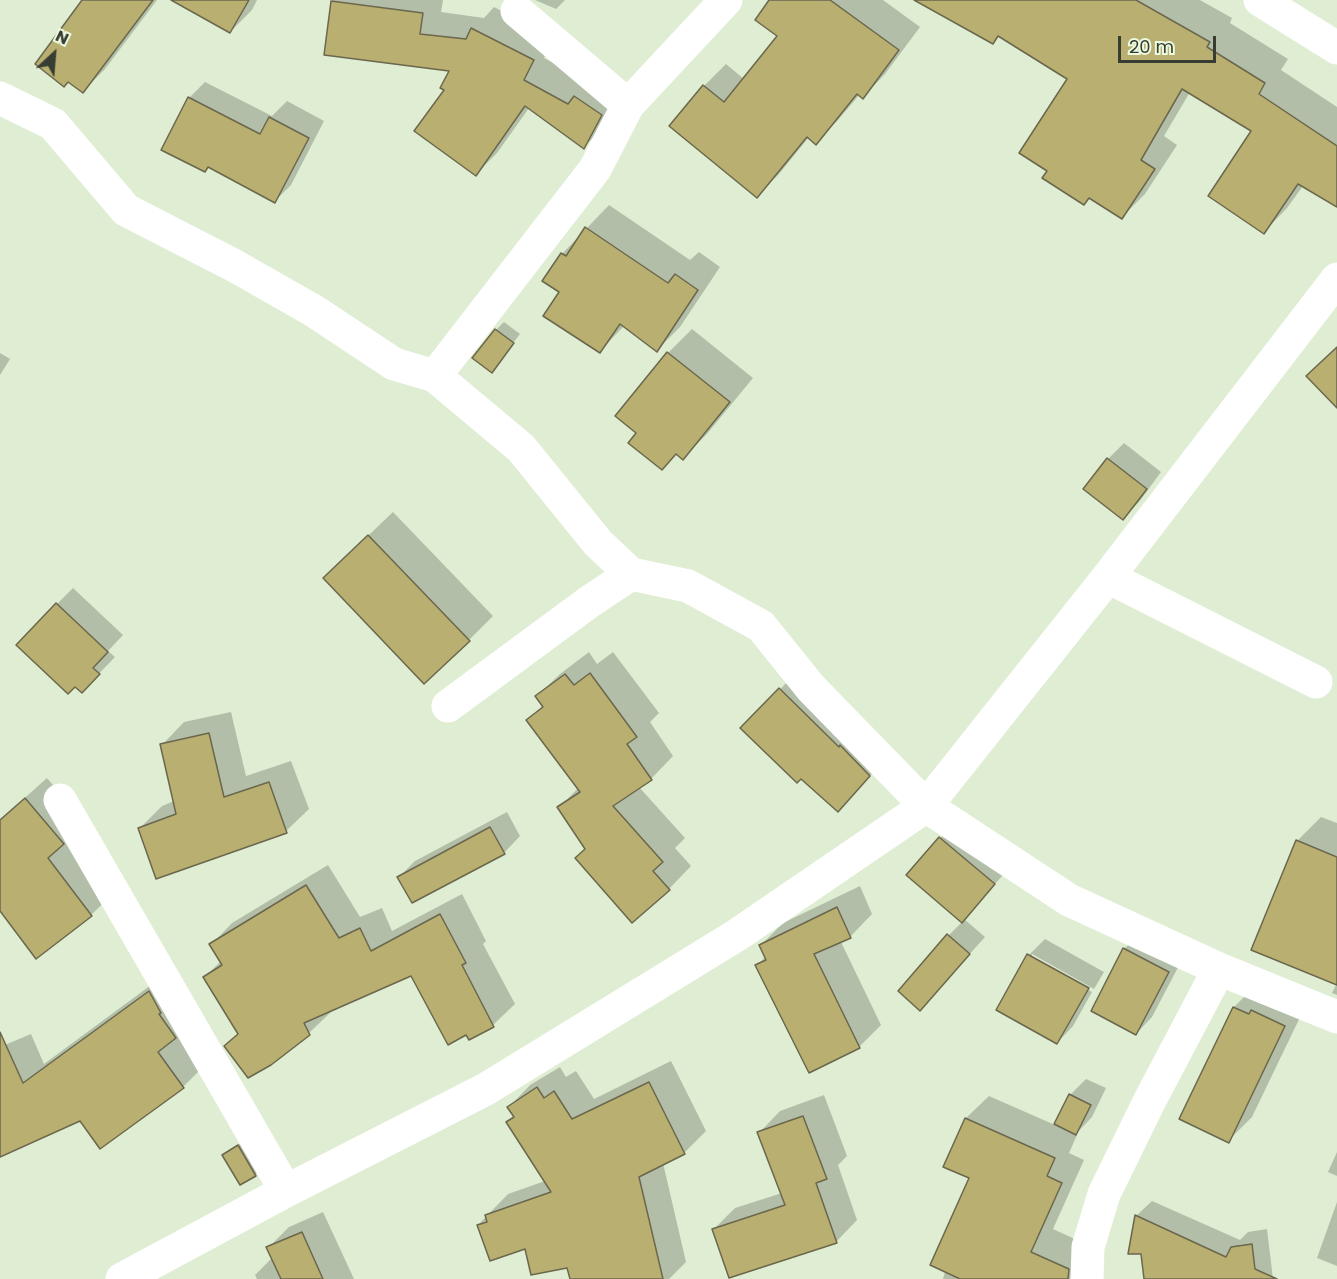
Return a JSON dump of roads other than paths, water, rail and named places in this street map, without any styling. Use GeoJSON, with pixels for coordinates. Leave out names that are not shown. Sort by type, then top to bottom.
{"type":"FeatureCollection","features":[{"type":"Feature","properties":{"kind":"street"},"geometry":{"type":"LineString","coordinates":[[435,376],[595,169],[628,105],[726,0]]}},
{"type":"Feature","properties":{"kind":"street"},"geometry":{"type":"LineString","coordinates":[[1260,0],[1337,48]]}},
{"type":"Feature","properties":{"kind":"street"},"geometry":{"type":"LineString","coordinates":[[517,11],[628,105]]}},
{"type":"Feature","properties":{"kind":"street"},"geometry":{"type":"LineString","coordinates":[[0,98],[53,124],[126,210],[235,266],[314,311],[394,364],[435,376],[521,448],[598,543],[630,573],[688,585],[761,626],[811,688],[926,806],[1069,900],[1219,969],[1337,1017]]}},
{"type":"Feature","properties":{"kind":"street"},"geometry":{"type":"LineString","coordinates":[[122,1279],[286,1191],[486,1089],[737,935],[926,806],[1108,577],[1337,279]]}},
{"type":"Feature","properties":{"kind":"street"},"geometry":{"type":"LineString","coordinates":[[448,705],[630,573]]}},
{"type":"Feature","properties":{"kind":"street"},"geometry":{"type":"LineString","coordinates":[[1108,577],[1316,682]]}},
{"type":"Feature","properties":{"kind":"street"},"geometry":{"type":"LineString","coordinates":[[60,800],[286,1191]]}},
{"type":"Feature","properties":{"kind":"street"},"geometry":{"type":"LineString","coordinates":[[1086,1279],[1088,1247],[1104,1194],[1150,1100],[1219,969]]}}]}
